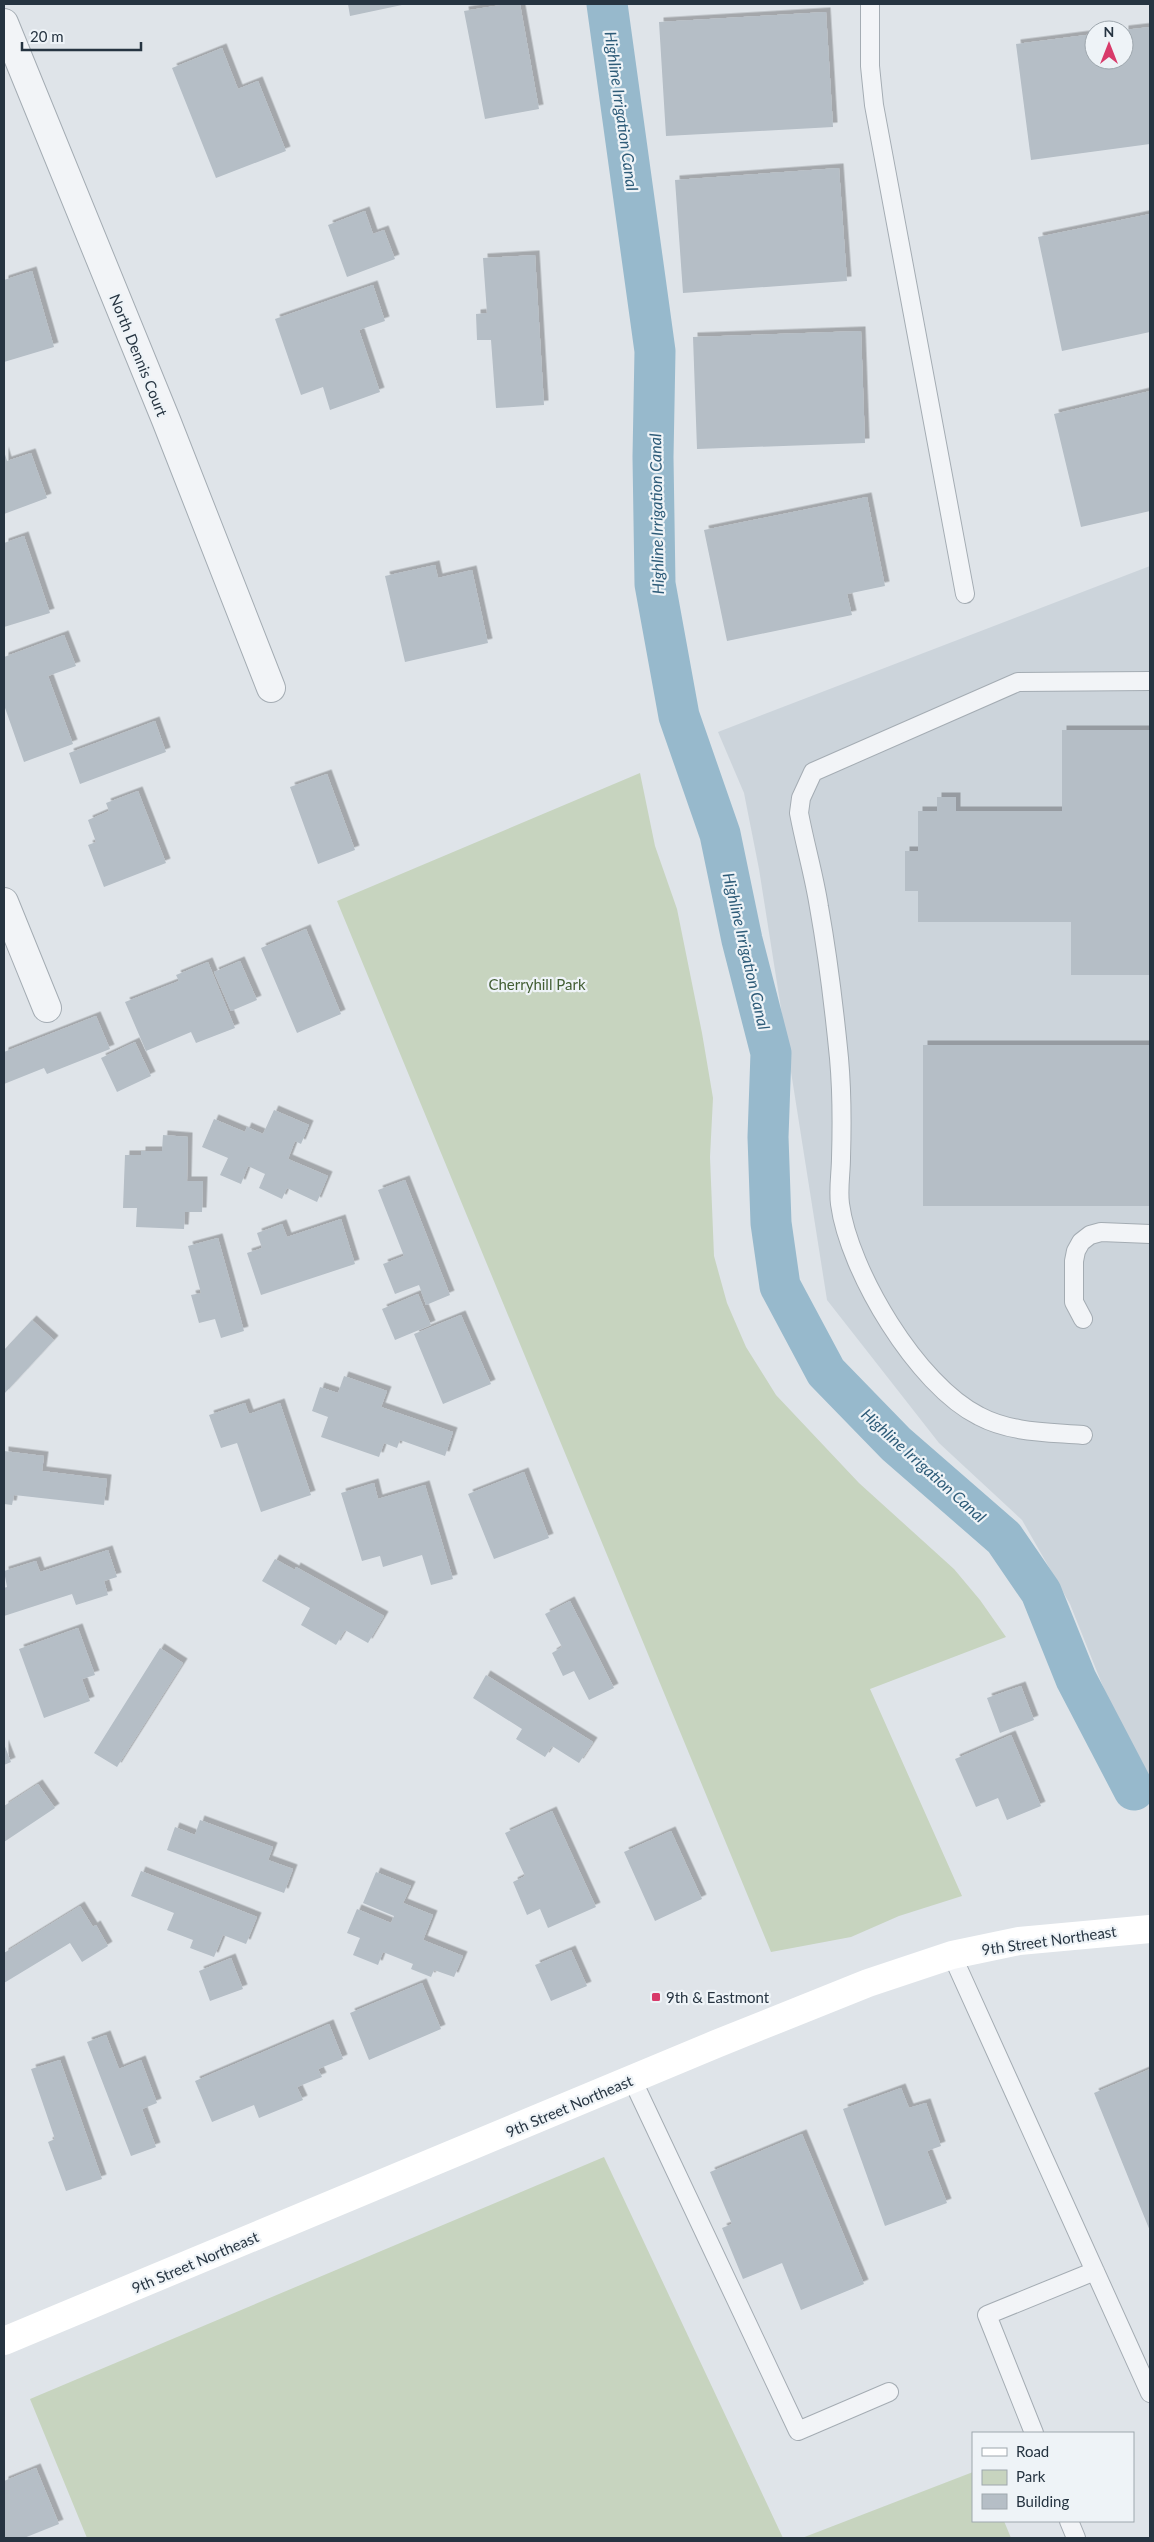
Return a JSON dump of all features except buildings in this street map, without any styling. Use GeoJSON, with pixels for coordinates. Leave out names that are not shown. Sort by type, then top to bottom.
{"type":"FeatureCollection","features":[{"type":"Feature","properties":{"kind":"main road","name":"9th Street Northeast"},"geometry":{"type":"LineString","coordinates":[[4,2341],[632,2079],[868,1983],[952,1955],[1019,1941],[1150,1929]]}},
{"type":"Feature","properties":{"kind":"street","name":"North Dennis Court"},"geometry":{"type":"LineString","coordinates":[[4,23],[166,420],[270,688]]}},
{"type":"Feature","properties":{"kind":"street"},"geometry":{"type":"LineString","coordinates":[[4,902],[47,1008]]}},
{"type":"Feature","properties":{"kind":"lane"},"geometry":{"type":"LineString","coordinates":[[870,4],[870,66],[874,105],[965,594]]}},
{"type":"Feature","properties":{"kind":"lane"},"geometry":{"type":"LineString","coordinates":[[1083,1435],[1015,1429],[978,1416],[961,1405],[941,1389],[903,1342],[867,1283],[852,1244],[840,1204],[842,1133],[839,1062],[832,983],[819,905],[799,813],[803,791],[813,772],[1018,682],[1150,681]]}},
{"type":"Feature","properties":{"kind":"lane"},"geometry":{"type":"LineString","coordinates":[[1083,1319],[1074,1302],[1074,1261],[1076,1251],[1081,1242],[1090,1235],[1101,1232],[1150,1234]]}},
{"type":"Feature","properties":{"kind":"lane"},"geometry":{"type":"LineString","coordinates":[[952,1955],[1150,2393]]}},
{"type":"Feature","properties":{"kind":"lane"},"geometry":{"type":"LineString","coordinates":[[632,2079],[798,2431],[889,2392]]}},
{"type":"Feature","properties":{"kind":"lane"},"geometry":{"type":"LineString","coordinates":[[1034,2432],[987,2315],[1095,2270]]}},
{"type":"Feature","properties":{"kind":"lane"},"geometry":{"type":"LineString","coordinates":[[1069,2522],[1076,2538]]}},
{"type":"Feature","properties":{"kind":"shaded area"},"geometry":{"type":"Polygon","coordinates":[[[1150,566],[1150,1793],[1146,1794],[1070,1604],[1022,1520],[939,1443],[827,1300],[759,869],[744,793],[718,732],[1150,566]]]}},
{"type":"Feature","properties":{"kind":"green space","name":"Cherryhill Park"},"geometry":{"type":"Polygon","coordinates":[[[640,773],[655,846],[677,909],[713,1098],[710,1157],[714,1256],[727,1303],[746,1347],[776,1395],[859,1483],[954,1569],[980,1600],[1006,1637],[870,1689],[962,1896],[899,1916],[851,1937],[771,1952],[337,901],[640,773]]]}},
{"type":"Feature","properties":{"kind":"green space"},"geometry":{"type":"Polygon","coordinates":[[[604,2157],[783,2538],[87,2538],[30,2399],[604,2157]]]}},
{"type":"Feature","properties":{"kind":"green space"},"geometry":{"type":"Polygon","coordinates":[[[972,2472],[972,2522],[1004,2522],[1011,2538],[802,2538],[972,2472]]]}},
{"type":"Feature","properties":{"kind":"waterway","name":"Highline Irrigation Canal"},"geometry":{"type":"LineString","coordinates":[[607,4],[655,351],[653,457],[655,584],[679,716],[720,834],[742,940],[771,1053],[768,1137],[771,1223],[780,1286],[826,1372],[896,1444],[1004,1538],[1041,1592],[1076,1679],[1134,1790]]}},
{"type":"Feature","properties":{"kind":"place","name":"9th & Eastmont"},"geometry":{"type":"Point","coordinates":[656,1997]}}]}
